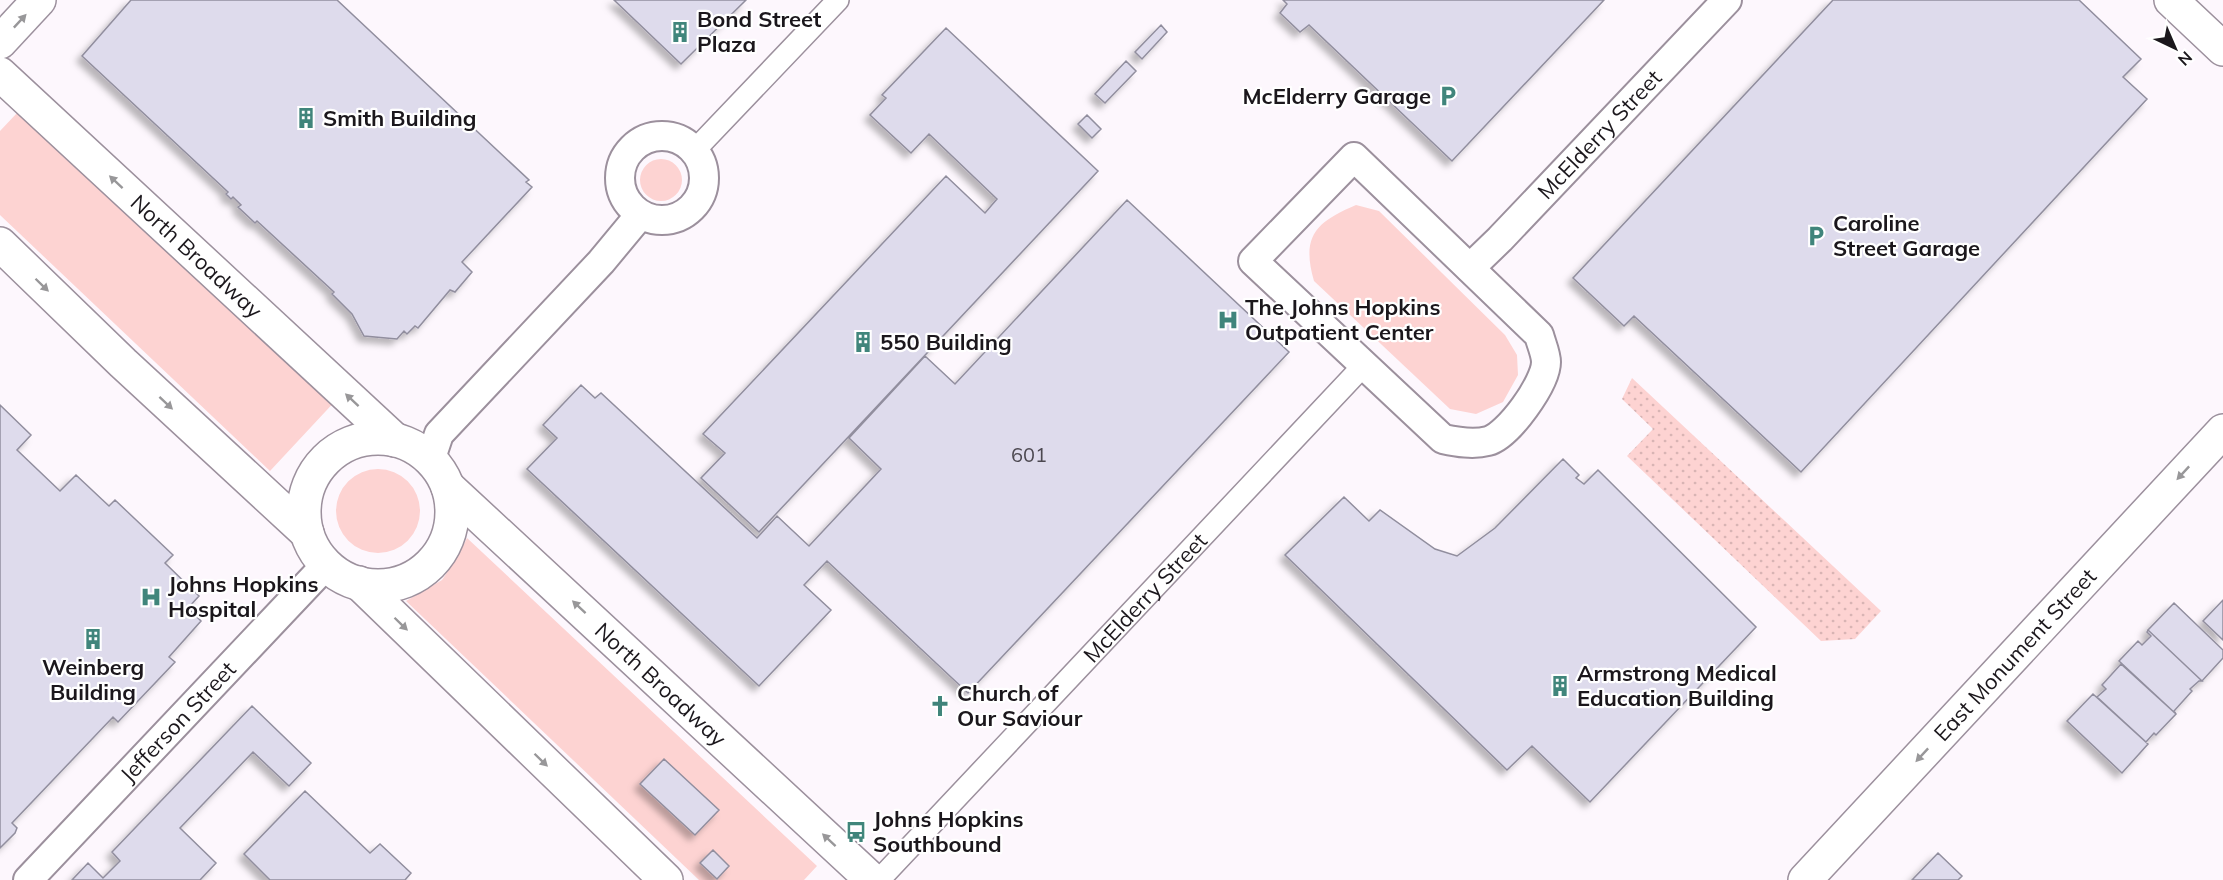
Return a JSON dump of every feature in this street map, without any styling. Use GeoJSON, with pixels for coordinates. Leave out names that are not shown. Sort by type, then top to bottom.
{"type":"FeatureCollection","features":[{"type":"Feature","properties":{"kind":"main road"},"geometry":{"type":"LineString","coordinates":[[0,42],[39,0]]}},
{"type":"Feature","properties":{"kind":"main road"},"geometry":{"type":"LineString","coordinates":[[2171,0],[2223,49]]}},
{"type":"Feature","properties":{"kind":"main road","name":"North Broadway"},"geometry":{"type":"LineString","coordinates":[[0,75],[395,440]]}},
{"type":"Feature","properties":{"kind":"main road"},"geometry":{"type":"LineString","coordinates":[[0,244],[123,363],[307,533]]}},
{"type":"Feature","properties":{"kind":"main road","name":"East Monument Street"},"geometry":{"type":"LineString","coordinates":[[1805,880],[2223,431]]}},
{"type":"Feature","properties":{"kind":"main road"},"geometry":{"type":"LineString","coordinates":[[359,584],[384,586],[408,579],[429,566],[444,547],[452,524],[452,500],[448,487],[431,458],[411,445],[388,438],[364,438],[342,447],[323,462],[309,483],[304,508],[307,533],[318,555],[336,573],[359,584],[666,880]]}},
{"type":"Feature","properties":{"kind":"main road","name":"North Broadway"},"geometry":{"type":"LineString","coordinates":[[448,487],[872,880]]}},
{"type":"Feature","properties":{"kind":"street"},"geometry":{"type":"LineString","coordinates":[[694,151],[838,0]]}},
{"type":"Feature","properties":{"kind":"street","name":"McElderry Street"},"geometry":{"type":"LineString","coordinates":[[1470,268],[1727,0]]}},
{"type":"Feature","properties":{"kind":"street"},"geometry":{"type":"LineString","coordinates":[[654,137],[668,137],[682,142],[694,151],[701,162],[704,175],[703,188],[698,200],[678,217],[652,220],[640,215],[629,206],[622,193],[619,179],[622,165],[629,152],[640,142],[654,137]]}},
{"type":"Feature","properties":{"kind":"street"},"geometry":{"type":"LineString","coordinates":[[1354,157],[1470,268],[1539,335],[1546,363],[1535,395],[1515,420],[1490,441],[1462,443],[1443,439],[1253,261],[1354,157]]}},
{"type":"Feature","properties":{"kind":"street"},"geometry":{"type":"LineString","coordinates":[[431,458],[439,434],[601,262],[640,215]]}},
{"type":"Feature","properties":{"kind":"street","name":"McElderry Street"},"geometry":{"type":"LineString","coordinates":[[879,880],[1363,366]]}},
{"type":"Feature","properties":{"kind":"street","name":"Jefferson Street"},"geometry":{"type":"LineString","coordinates":[[28,880],[326,565]]}},
{"type":"Feature","properties":{"kind":"shaded area"},"geometry":{"type":"Polygon","coordinates":[[[17,113],[339,397],[270,471],[0,215],[0,131],[17,113]]]}},
{"type":"Feature","properties":{"kind":"shaded area"},"geometry":{"type":"Polygon","coordinates":[[[661,159],[669,160],[676,165],[681,172],[681,188],[676,195],[669,200],[661,201],[653,200],[646,195],[641,188],[640,180],[641,172],[646,165],[653,160],[661,159]]]}},
{"type":"Feature","properties":{"kind":"shaded area"},"geometry":{"type":"Polygon","coordinates":[[[1356,205],[1379,211],[1505,335],[1517,355],[1518,375],[1503,402],[1476,414],[1450,409],[1314,281],[1309,253],[1315,233],[1331,218],[1356,205]]]}},
{"type":"Feature","properties":{"kind":"shaded area"},"geometry":{"type":"Polygon","coordinates":[[[1632,378],[1881,611],[1855,639],[1821,641],[1627,456],[1653,429],[1622,399],[1632,378]]]}},
{"type":"Feature","properties":{"kind":"shaded area"},"geometry":{"type":"Polygon","coordinates":[[[370,469],[386,469],[402,476],[413,487],[420,503],[417,527],[408,541],[386,553],[370,553],[354,546],[343,535],[336,519],[336,503],[343,487],[354,476],[370,469]]]}},
{"type":"Feature","properties":{"kind":"shaded area"},"geometry":{"type":"Polygon","coordinates":[[[467,538],[817,866],[804,880],[699,880],[406,601],[442,580],[467,538]]]}},
{"type":"Feature","properties":{"kind":"building","name":"Smith Building"},"geometry":{"type":"Polygon","coordinates":[[[131,0],[337,0],[529,180],[526,182],[532,187],[462,262],[472,272],[455,292],[450,290],[418,328],[415,326],[407,334],[404,331],[397,339],[364,336],[352,314],[332,294],[334,292],[257,221],[255,223],[238,207],[241,205],[233,197],[231,199],[226,194],[228,192],[82,56],[131,0]]]}},
{"type":"Feature","properties":{"kind":"building","name":"Bond Street Plaza"},"geometry":{"type":"Polygon","coordinates":[[[614,0],[746,0],[681,64],[614,0]]]}},
{"type":"Feature","properties":{"kind":"building","name":"McElderry Garage"},"geometry":{"type":"Polygon","coordinates":[[[1283,0],[1604,0],[1452,161],[1309,25],[1300,32],[1280,13],[1287,4],[1283,0]]]}},
{"type":"Feature","properties":{"kind":"building","name":"Caroline Street Garage"},"geometry":{"type":"Polygon","coordinates":[[[1833,0],[2079,0],[2141,59],[2123,77],[2147,99],[1801,472],[1634,316],[1624,326],[1573,278],[1833,0]]]}},
{"type":"Feature","properties":{"kind":"building"},"geometry":{"type":"Polygon","coordinates":[[[1161,25],[1167,32],[1142,59],[1135,52],[1161,25]]]}},
{"type":"Feature","properties":{"kind":"building","name":"550 Building"},"geometry":{"type":"Polygon","coordinates":[[[946,28],[1098,171],[759,532],[701,478],[725,453],[703,434],[946,176],[985,213],[997,199],[929,134],[911,153],[870,115],[886,98],[882,95],[946,28]]]}},
{"type":"Feature","properties":{"kind":"building"},"geometry":{"type":"Polygon","coordinates":[[[1126,61],[1136,71],[1105,103],[1095,94],[1126,61]]]}},
{"type":"Feature","properties":{"kind":"building"},"geometry":{"type":"Polygon","coordinates":[[[1087,115],[1101,129],[1092,138],[1078,124],[1087,115]]]}},
{"type":"Feature","properties":{"kind":"building"},"geometry":{"type":"Polygon","coordinates":[[[1127,200],[1289,352],[968,693],[827,561],[804,585],[831,610],[759,686],[527,469],[557,438],[543,425],[581,385],[595,398],[601,393],[757,538],[777,516],[809,546],[881,469],[849,438],[925,356],[955,384],[1127,200]]]}},
{"type":"Feature","properties":{"kind":"building","name":"Weinberg Building"},"geometry":{"type":"Polygon","coordinates":[[[0,405],[31,435],[17,450],[60,491],[76,475],[109,506],[115,500],[173,555],[165,563],[199,596],[188,608],[201,621],[169,657],[175,662],[118,722],[113,717],[12,823],[17,828],[15,833],[0,848],[0,405]]]}},
{"type":"Feature","properties":{"kind":"building","name":"Armstrong Medical Education Building"},"geometry":{"type":"Polygon","coordinates":[[[1563,459],[1579,475],[1576,478],[1584,484],[1598,470],[1756,627],[1590,802],[1532,746],[1507,770],[1285,555],[1344,497],[1369,521],[1380,510],[1435,549],[1457,556],[1495,528],[1563,459]]]}},
{"type":"Feature","properties":{"kind":"building"},"geometry":{"type":"Polygon","coordinates":[[[2223,600],[2223,640],[2203,621],[2223,600]]]}},
{"type":"Feature","properties":{"kind":"building"},"geometry":{"type":"Polygon","coordinates":[[[2174,603],[2223,650],[2223,658],[2202,681],[2148,630],[2174,603]]]}},
{"type":"Feature","properties":{"kind":"building"},"geometry":{"type":"Polygon","coordinates":[[[2148,630],[2202,681],[2190,689],[2192,691],[2174,711],[2176,714],[2119,661],[2138,641],[2142,645],[2151,636],[2148,630]]]}},
{"type":"Feature","properties":{"kind":"building"},"geometry":{"type":"Polygon","coordinates":[[[2121,664],[2176,714],[2146,742],[2097,697],[2106,689],[2102,685],[2121,664]]]}},
{"type":"Feature","properties":{"kind":"building"},"geometry":{"type":"Polygon","coordinates":[[[2093,694],[2148,744],[2122,773],[2067,721],[2093,694]]]}},
{"type":"Feature","properties":{"kind":"building"},"geometry":{"type":"Polygon","coordinates":[[[252,706],[311,763],[289,786],[253,752],[180,828],[216,863],[200,880],[72,880],[88,863],[103,878],[120,861],[112,852],[252,706]]]}},
{"type":"Feature","properties":{"kind":"building"},"geometry":{"type":"Polygon","coordinates":[[[664,759],[719,810],[695,835],[640,784],[664,759]]]}},
{"type":"Feature","properties":{"kind":"building"},"geometry":{"type":"Polygon","coordinates":[[[305,791],[370,853],[380,844],[411,873],[405,880],[270,880],[244,854],[305,791]]]}},
{"type":"Feature","properties":{"kind":"building"},"geometry":{"type":"Polygon","coordinates":[[[713,850],[729,866],[717,879],[700,863],[713,850]]]}},
{"type":"Feature","properties":{"kind":"building"},"geometry":{"type":"Polygon","coordinates":[[[1938,853],[1962,876],[1958,880],[1912,880],[1938,853]]]}},
{"type":"Feature","properties":{"kind":"place","name":"Bond Street Plaza"},"geometry":{"type":"Point","coordinates":[680,32]}},
{"type":"Feature","properties":{"kind":"place","name":"McElderry Garage"},"geometry":{"type":"Point","coordinates":[1448,96]}},
{"type":"Feature","properties":{"kind":"place","name":"Smith Building"},"geometry":{"type":"Point","coordinates":[306,118]}},
{"type":"Feature","properties":{"kind":"place","name":"Caroline Street Garage"},"geometry":{"type":"Point","coordinates":[1816,236]}},
{"type":"Feature","properties":{"kind":"place","name":"The Johns Hopkins Outpatient Center"},"geometry":{"type":"Point","coordinates":[1228,320]}},
{"type":"Feature","properties":{"kind":"place","name":"550 Building"},"geometry":{"type":"Point","coordinates":[863,342]}},
{"type":"Feature","properties":{"kind":"place","name":"Johns Hopkins Hospital"},"geometry":{"type":"Point","coordinates":[151,597]}},
{"type":"Feature","properties":{"kind":"place","name":"Weinberg Building"},"geometry":{"type":"Point","coordinates":[93,639]}},
{"type":"Feature","properties":{"kind":"place","name":"Armstrong Medical Education Building"},"geometry":{"type":"Point","coordinates":[1560,686]}},
{"type":"Feature","properties":{"kind":"place","name":"Church of Our Saviour"},"geometry":{"type":"Point","coordinates":[940,706]}},
{"type":"Feature","properties":{"kind":"place","name":"Johns Hopkins Southbound"},"geometry":{"type":"Point","coordinates":[856,832]}}]}
